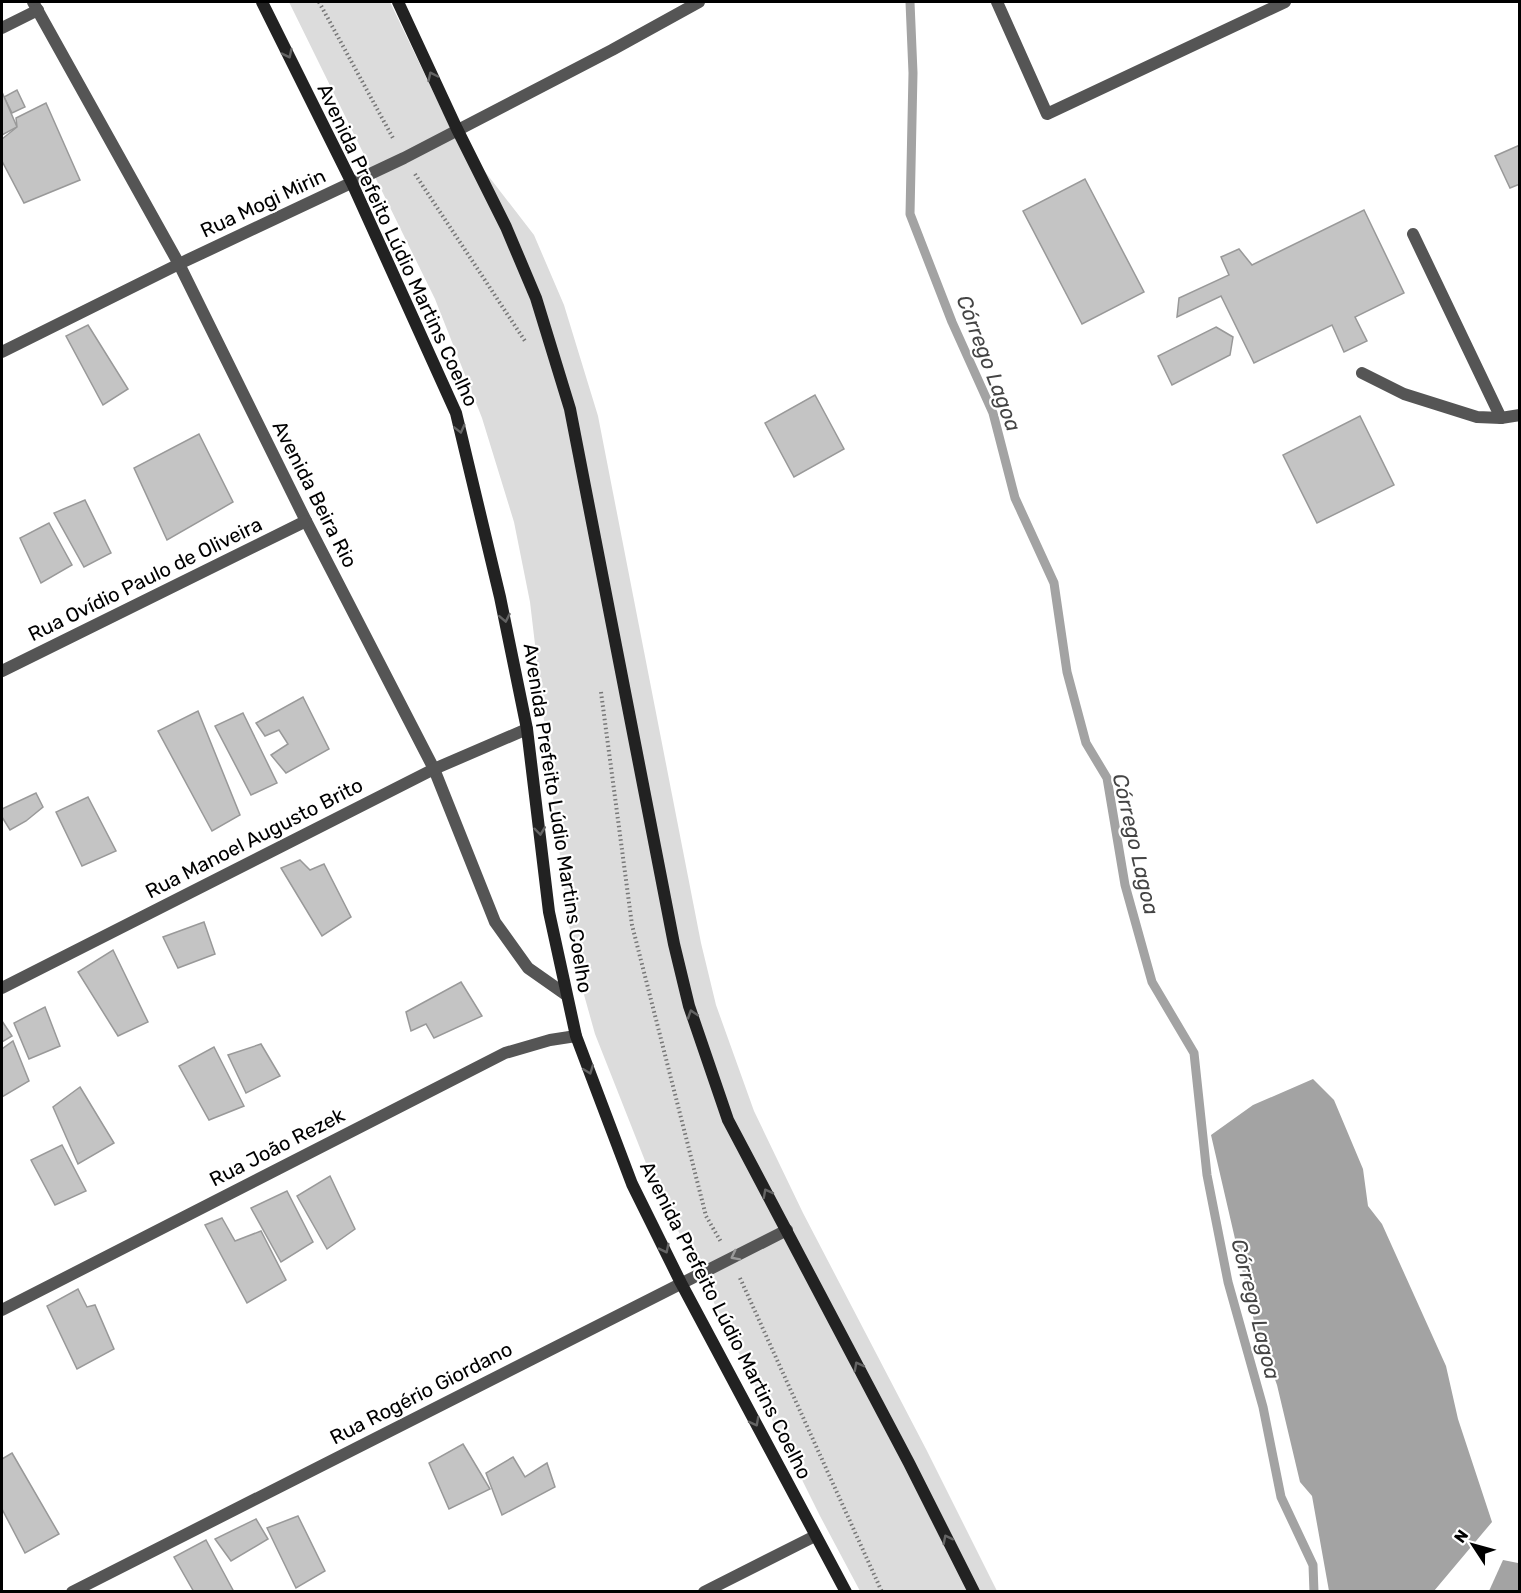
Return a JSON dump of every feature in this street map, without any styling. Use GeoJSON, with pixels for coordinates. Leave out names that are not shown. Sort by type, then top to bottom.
{"type":"FeatureCollection","features":[{"type":"Feature","properties":{"kind":"main road","name":"Avenida Prefeito Lúdio Martins Coelho"},"geometry":{"type":"LineString","coordinates":[[262,2],[352,183],[456,413],[500,597],[527,729],[549,912],[565,994],[576,1036],[632,1184],[681,1283],[846,1592]]}},
{"type":"Feature","properties":{"kind":"main road"},"geometry":{"type":"LineString","coordinates":[[398,2],[506,227],[536,298],[570,409],[674,944],[689,1006],[728,1120],[974,1592]]}},
{"type":"Feature","properties":{"kind":"street","name":"Rua Mogi Mirin"},"geometry":{"type":"LineString","coordinates":[[2,352],[179,264],[404,158],[699,2]]}},
{"type":"Feature","properties":{"kind":"street"},"geometry":{"type":"LineString","coordinates":[[997,2],[1047,114],[1285,2]]}},
{"type":"Feature","properties":{"kind":"street"},"geometry":{"type":"LineString","coordinates":[[2,28],[36,6]]}},
{"type":"Feature","properties":{"kind":"street","name":"Avenida Beira Rio"},"geometry":{"type":"LineString","coordinates":[[36,6],[179,264],[306,521],[434,769],[495,922],[528,968],[565,994]]}},
{"type":"Feature","properties":{"kind":"street"},"geometry":{"type":"LineString","coordinates":[[1413,234],[1501,418]]}},
{"type":"Feature","properties":{"kind":"street"},"geometry":{"type":"LineString","coordinates":[[1362,373],[1404,394],[1477,417],[1501,418],[1520,415]]}},
{"type":"Feature","properties":{"kind":"street","name":"Rua Ovídio Paulo de Oliveira"},"geometry":{"type":"LineString","coordinates":[[2,671],[306,521]]}},
{"type":"Feature","properties":{"kind":"street","name":"Rua Manoel Augusto Brito"},"geometry":{"type":"LineString","coordinates":[[2,988],[434,769],[527,729]]}},
{"type":"Feature","properties":{"kind":"street","name":"Rua João Rezek"},"geometry":{"type":"LineString","coordinates":[[2,1310],[505,1053],[550,1040],[576,1036]]}},
{"type":"Feature","properties":{"kind":"street","name":"Rua Rogério Giordano"},"geometry":{"type":"LineString","coordinates":[[72,1592],[787,1230]]}},
{"type":"Feature","properties":{"kind":"street"},"geometry":{"type":"LineString","coordinates":[[704,1592],[815,1536]]}},
{"type":"Feature","properties":{"kind":"path"},"geometry":{"type":"LineString","coordinates":[[318,2],[404,158],[530,347]]}},
{"type":"Feature","properties":{"kind":"path"},"geometry":{"type":"LineString","coordinates":[[600,685],[632,925],[706,1216],[730,1258],[882,1592]]}},
{"type":"Feature","properties":{"kind":"shaded area"},"geometry":{"type":"Polygon","coordinates":[[[289,2],[390,2],[449,125],[534,235],[564,305],[598,416],[701,943],[716,1005],[754,1111],[803,1213],[997,1591],[860,1591],[820,1516],[651,1176],[595,1034],[581,984],[567,915],[530,602],[514,522],[482,418],[435,299],[289,2]]]}},
{"type":"Feature","properties":{"kind":"water"},"geometry":{"type":"Polygon","coordinates":[[[1313,1079],[1334,1100],[1363,1169],[1368,1206],[1382,1224],[1446,1366],[1458,1419],[1492,1522],[1434,1591],[1329,1591],[1312,1496],[1300,1482],[1277,1385],[1254,1321],[1211,1135],[1253,1105],[1313,1079]]]}},
{"type":"Feature","properties":{"kind":"water"},"geometry":{"type":"Polygon","coordinates":[[[1503,1560],[1518,1563],[1519,1591],[1489,1591],[1503,1560]]]}},
{"type":"Feature","properties":{"kind":"building"},"geometry":{"type":"Polygon","coordinates":[[[17,90],[25,107],[12,113],[4,97],[17,90]]]}},
{"type":"Feature","properties":{"kind":"building"},"geometry":{"type":"Polygon","coordinates":[[[2,92],[17,127],[2,135],[2,92]]]}},
{"type":"Feature","properties":{"kind":"building"},"geometry":{"type":"Polygon","coordinates":[[[46,103],[80,180],[24,203],[2,161],[2,139],[17,127],[16,118],[46,103]]]}},
{"type":"Feature","properties":{"kind":"building"},"geometry":{"type":"Polygon","coordinates":[[[1520,145],[1520,184],[1510,188],[1495,156],[1520,145]]]}},
{"type":"Feature","properties":{"kind":"building"},"geometry":{"type":"Polygon","coordinates":[[[1085,179],[1144,292],[1082,324],[1023,211],[1085,179]]]}},
{"type":"Feature","properties":{"kind":"building"},"geometry":{"type":"Polygon","coordinates":[[[1364,210],[1404,293],[1355,317],[1367,341],[1344,352],[1332,325],[1254,363],[1221,296],[1177,317],[1179,298],[1229,275],[1221,257],[1239,249],[1252,265],[1364,210]]]}},
{"type":"Feature","properties":{"kind":"building"},"geometry":{"type":"Polygon","coordinates":[[[88,325],[128,389],[103,405],[66,336],[88,325]]]}},
{"type":"Feature","properties":{"kind":"building"},"geometry":{"type":"Polygon","coordinates":[[[1216,327],[1233,337],[1230,355],[1172,385],[1158,356],[1216,327]]]}},
{"type":"Feature","properties":{"kind":"building"},"geometry":{"type":"Polygon","coordinates":[[[815,395],[844,449],[794,477],[765,423],[815,395]]]}},
{"type":"Feature","properties":{"kind":"building"},"geometry":{"type":"Polygon","coordinates":[[[1360,416],[1394,485],[1317,523],[1283,455],[1360,416]]]}},
{"type":"Feature","properties":{"kind":"building"},"geometry":{"type":"Polygon","coordinates":[[[199,434],[233,502],[167,540],[134,468],[199,434]]]}},
{"type":"Feature","properties":{"kind":"building"},"geometry":{"type":"Polygon","coordinates":[[[85,500],[111,553],[84,567],[54,513],[85,500]]]}},
{"type":"Feature","properties":{"kind":"building"},"geometry":{"type":"Polygon","coordinates":[[[49,523],[72,565],[41,583],[20,538],[49,523]]]}},
{"type":"Feature","properties":{"kind":"building"},"geometry":{"type":"Polygon","coordinates":[[[303,697],[329,749],[286,773],[271,755],[288,744],[279,730],[265,736],[256,723],[303,697]]]}},
{"type":"Feature","properties":{"kind":"building"},"geometry":{"type":"Polygon","coordinates":[[[198,711],[240,815],[212,831],[158,731],[198,711]]]}},
{"type":"Feature","properties":{"kind":"building"},"geometry":{"type":"Polygon","coordinates":[[[243,713],[277,783],[251,795],[215,726],[243,713]]]}},
{"type":"Feature","properties":{"kind":"building"},"geometry":{"type":"Polygon","coordinates":[[[36,793],[43,807],[10,830],[2,817],[2,809],[36,793]]]}},
{"type":"Feature","properties":{"kind":"building"},"geometry":{"type":"Polygon","coordinates":[[[88,797],[116,851],[82,866],[56,812],[88,797]]]}},
{"type":"Feature","properties":{"kind":"building"},"geometry":{"type":"Polygon","coordinates":[[[300,860],[310,870],[324,864],[351,917],[322,936],[281,868],[300,860]]]}},
{"type":"Feature","properties":{"kind":"building"},"geometry":{"type":"Polygon","coordinates":[[[204,922],[215,954],[178,968],[163,937],[204,922]]]}},
{"type":"Feature","properties":{"kind":"building"},"geometry":{"type":"Polygon","coordinates":[[[113,950],[148,1022],[118,1036],[78,972],[113,950]]]}},
{"type":"Feature","properties":{"kind":"building"},"geometry":{"type":"Polygon","coordinates":[[[461,982],[482,1016],[434,1038],[426,1024],[411,1031],[406,1012],[461,982]]]}},
{"type":"Feature","properties":{"kind":"building"},"geometry":{"type":"Polygon","coordinates":[[[45,1007],[60,1046],[29,1059],[14,1023],[45,1007]]]}},
{"type":"Feature","properties":{"kind":"building"},"geometry":{"type":"Polygon","coordinates":[[[2,1021],[12,1036],[2,1042],[2,1021]]]}},
{"type":"Feature","properties":{"kind":"building"},"geometry":{"type":"Polygon","coordinates":[[[13,1041],[29,1081],[2,1097],[2,1049],[13,1041]]]}},
{"type":"Feature","properties":{"kind":"building"},"geometry":{"type":"Polygon","coordinates":[[[261,1044],[280,1076],[246,1093],[228,1055],[261,1044]]]}},
{"type":"Feature","properties":{"kind":"building"},"geometry":{"type":"Polygon","coordinates":[[[214,1047],[244,1106],[209,1120],[179,1066],[214,1047]]]}},
{"type":"Feature","properties":{"kind":"building"},"geometry":{"type":"Polygon","coordinates":[[[80,1087],[114,1143],[78,1164],[53,1107],[80,1087]]]}},
{"type":"Feature","properties":{"kind":"building"},"geometry":{"type":"Polygon","coordinates":[[[62,1145],[86,1191],[55,1205],[31,1160],[62,1145]]]}},
{"type":"Feature","properties":{"kind":"building"},"geometry":{"type":"Polygon","coordinates":[[[330,1176],[355,1229],[327,1249],[297,1196],[330,1176]]]}},
{"type":"Feature","properties":{"kind":"building"},"geometry":{"type":"Polygon","coordinates":[[[287,1191],[313,1242],[281,1262],[251,1208],[287,1191]]]}},
{"type":"Feature","properties":{"kind":"building"},"geometry":{"type":"Polygon","coordinates":[[[222,1218],[235,1241],[261,1231],[286,1280],[247,1303],[205,1225],[222,1218]]]}},
{"type":"Feature","properties":{"kind":"building"},"geometry":{"type":"Polygon","coordinates":[[[78,1289],[87,1307],[95,1305],[114,1349],[77,1369],[47,1306],[78,1289]]]}},
{"type":"Feature","properties":{"kind":"building"},"geometry":{"type":"Polygon","coordinates":[[[463,1444],[490,1489],[449,1509],[429,1463],[463,1444]]]}},
{"type":"Feature","properties":{"kind":"building"},"geometry":{"type":"Polygon","coordinates":[[[12,1453],[59,1534],[25,1553],[2,1509],[2,1459],[12,1453]]]}},
{"type":"Feature","properties":{"kind":"building"},"geometry":{"type":"Polygon","coordinates":[[[513,1457],[525,1477],[547,1463],[555,1487],[502,1515],[486,1473],[513,1457]]]}},
{"type":"Feature","properties":{"kind":"building"},"geometry":{"type":"Polygon","coordinates":[[[298,1516],[325,1571],[296,1588],[267,1528],[298,1516]]]}},
{"type":"Feature","properties":{"kind":"building"},"geometry":{"type":"Polygon","coordinates":[[[256,1519],[268,1539],[231,1561],[215,1539],[256,1519]]]}},
{"type":"Feature","properties":{"kind":"building"},"geometry":{"type":"Polygon","coordinates":[[[206,1540],[234,1592],[194,1592],[174,1557],[206,1540]]]}},
{"type":"Feature","properties":{"kind":"waterway","name":"Córrego Lagoa"},"geometry":{"type":"LineString","coordinates":[[910,2],[913,73],[910,214],[952,322],[993,413],[1015,498],[1054,583],[1067,672],[1086,743],[1107,778],[1125,885],[1152,982],[1194,1053],[1207,1175],[1228,1282],[1263,1407],[1281,1497],[1313,1565],[1314,1592]]}}]}
